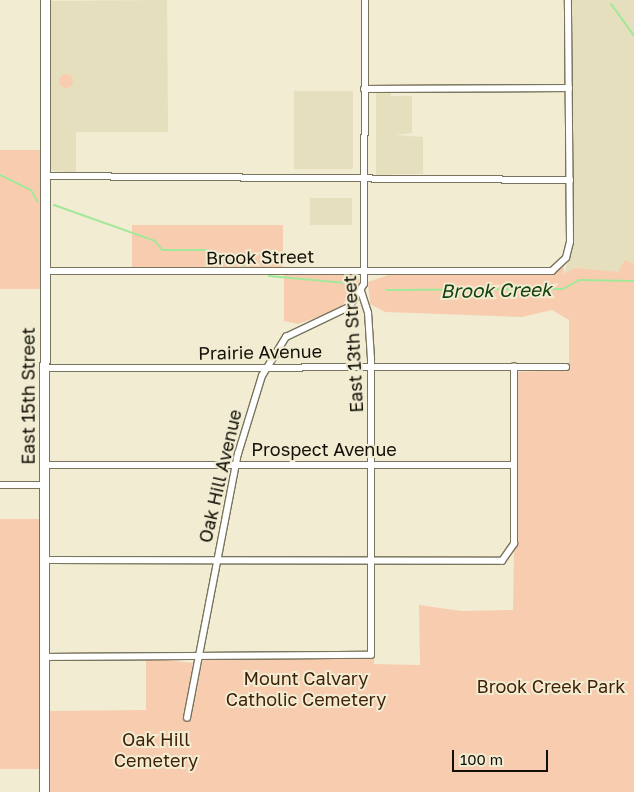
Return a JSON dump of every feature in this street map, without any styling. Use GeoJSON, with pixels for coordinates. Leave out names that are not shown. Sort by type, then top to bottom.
{"type":"FeatureCollection","features":[{"type":"Feature","properties":{"kind":"main road","name":"East 15th Street"},"geometry":{"type":"LineString","coordinates":[[44,792],[45,0]]}},
{"type":"Feature","properties":{"kind":"street","name":"East 13th Street"},"geometry":{"type":"LineString","coordinates":[[199,656],[371,655],[371,367],[368,313],[361,292],[364,272],[365,0]]}},
{"type":"Feature","properties":{"kind":"street"},"geometry":{"type":"LineString","coordinates":[[45,176],[570,180],[568,0]]}},
{"type":"Feature","properties":{"kind":"street"},"geometry":{"type":"LineString","coordinates":[[364,89],[569,88]]}},
{"type":"Feature","properties":{"kind":"street","name":"Brook Street"},"geometry":{"type":"LineString","coordinates":[[45,271],[548,272],[564,262],[570,242],[570,180]]}},
{"type":"Feature","properties":{"kind":"street","name":"Oak Hill Avenue"},"geometry":{"type":"LineString","coordinates":[[187,718],[236,465],[266,367],[286,337],[343,311],[361,292]]}},
{"type":"Feature","properties":{"kind":"street","name":"Prairie Avenue"},"geometry":{"type":"LineString","coordinates":[[45,368],[566,366]]}},
{"type":"Feature","properties":{"kind":"street"},"geometry":{"type":"LineString","coordinates":[[44,560],[497,561],[508,557],[514,544],[514,367]]}},
{"type":"Feature","properties":{"kind":"street","name":"Prospect Avenue"},"geometry":{"type":"LineString","coordinates":[[44,465],[372,464],[513,466]]}},
{"type":"Feature","properties":{"kind":"street"},"geometry":{"type":"LineString","coordinates":[[0,486],[44,485]]}},
{"type":"Feature","properties":{"kind":"street"},"geometry":{"type":"LineString","coordinates":[[44,657],[199,656]]}},
{"type":"Feature","properties":{"kind":"shaded area"},"geometry":{"type":"Polygon","coordinates":[[[167,0],[168,132],[76,132],[76,173],[53,171],[49,166],[50,1],[167,0]]]}},
{"type":"Feature","properties":{"kind":"shaded area"},"geometry":{"type":"Polygon","coordinates":[[[572,0],[634,0],[634,275],[564,274],[573,244],[572,0]]]}},
{"type":"Feature","properties":{"kind":"shaded area"},"geometry":{"type":"Polygon","coordinates":[[[376,89],[391,89],[391,96],[412,96],[412,133],[395,135],[423,137],[423,174],[391,174],[391,181],[376,181],[376,89]]]}},
{"type":"Feature","properties":{"kind":"shaded area"},"geometry":{"type":"Polygon","coordinates":[[[294,91],[353,91],[353,169],[294,169],[294,91]]]}},
{"type":"Feature","properties":{"kind":"shaded area"},"geometry":{"type":"Polygon","coordinates":[[[310,198],[352,198],[352,225],[310,225],[310,198]]]}},
{"type":"Feature","properties":{"kind":"green space"},"geometry":{"type":"Polygon","coordinates":[[[63,74],[69,74],[73,81],[69,88],[63,88],[59,84],[59,78],[63,74]]]}},
{"type":"Feature","properties":{"kind":"green space"},"geometry":{"type":"Polygon","coordinates":[[[0,150],[40,150],[40,289],[0,289],[0,150]]]}},
{"type":"Feature","properties":{"kind":"green space"},"geometry":{"type":"Polygon","coordinates":[[[132,225],[283,225],[283,269],[132,269],[132,225]]]}},
{"type":"Feature","properties":{"kind":"green space","name":"Brook Creek Park"},"geometry":{"type":"Polygon","coordinates":[[[625,260],[634,264],[634,792],[48,792],[48,711],[146,710],[146,658],[193,663],[184,717],[190,719],[203,659],[374,659],[374,664],[420,665],[419,605],[461,611],[513,610],[517,372],[569,370],[569,320],[552,310],[522,317],[385,312],[370,304],[368,282],[391,274],[546,275],[564,266],[564,274],[575,268],[618,272],[625,260]]]}},
{"type":"Feature","properties":{"kind":"green space"},"geometry":{"type":"Polygon","coordinates":[[[284,273],[354,275],[360,280],[340,309],[298,324],[284,321],[284,273]]]}},
{"type":"Feature","properties":{"kind":"green space"},"geometry":{"type":"Polygon","coordinates":[[[0,519],[40,519],[40,769],[0,769],[0,519]]]}},
{"type":"Feature","properties":{"kind":"waterway"},"geometry":{"type":"LineString","coordinates":[[611,4],[634,36]]}},
{"type":"Feature","properties":{"kind":"waterway","name":"Brook Creek"},"geometry":{"type":"LineString","coordinates":[[0,175],[31,190],[37,201]]}},
{"type":"Feature","properties":{"kind":"waterway","name":"Brook Creek"},"geometry":{"type":"LineString","coordinates":[[54,205],[155,241],[162,250],[205,250],[244,266]]}},
{"type":"Feature","properties":{"kind":"waterway","name":"Brook Creek"},"geometry":{"type":"LineString","coordinates":[[269,276],[346,283]]}},
{"type":"Feature","properties":{"kind":"waterway","name":"Brook Creek"},"geometry":{"type":"LineString","coordinates":[[387,290],[563,289],[579,280],[634,281]]}},
{"type":"Feature","properties":{"kind":"park label","name":"Mount Calvary Catholic Cemetery"},"geometry":{"type":"Point","coordinates":[306,690]}},
{"type":"Feature","properties":{"kind":"park label","name":"Oak Hill Cemetery"},"geometry":{"type":"Point","coordinates":[156,750]}}]}
